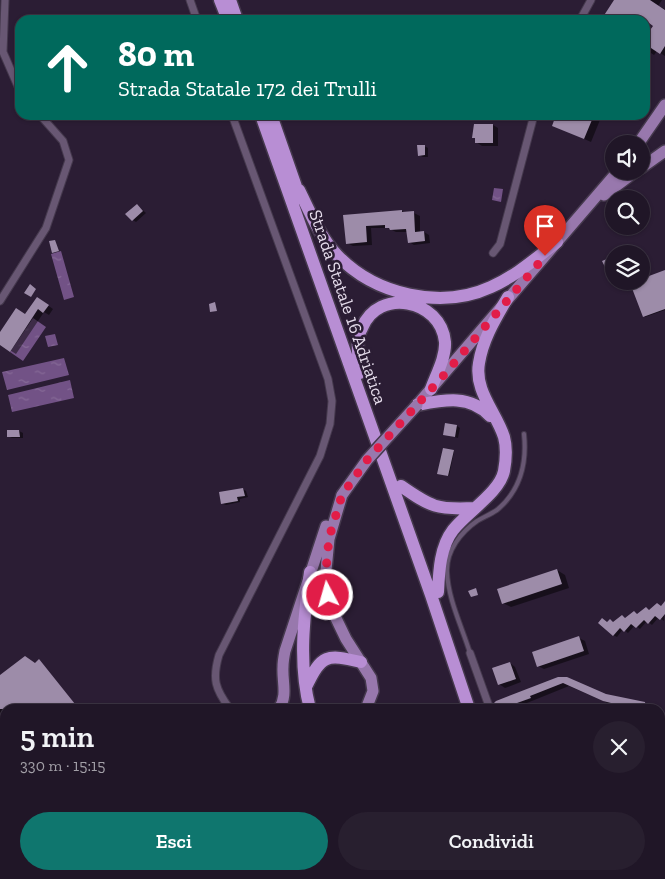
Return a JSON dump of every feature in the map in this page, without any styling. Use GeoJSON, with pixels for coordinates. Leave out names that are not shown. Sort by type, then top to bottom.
{"type":"FeatureCollection","features":[{"type":"Feature","properties":{"kind":"highway"},"geometry":{"type":"LineString","coordinates":[[220,0],[226,15]]}},
{"type":"Feature","properties":{"kind":"highway"},"geometry":{"type":"LineString","coordinates":[[230,0],[235,15]]}},
{"type":"Feature","properties":{"kind":"highway","name":"Strada Statale 16 Adriatica"},"geometry":{"type":"LineString","coordinates":[[263,120],[424,574],[466,704]]}},
{"type":"Feature","properties":{"kind":"highway","name":"Strada Statale 16 Adriatica"},"geometry":{"type":"LineString","coordinates":[[273,120],[360,374],[438,592],[474,704]]}},
{"type":"Feature","properties":{"kind":"highway"},"geometry":{"type":"LineString","coordinates":[[290,169],[318,228],[337,255],[360,274],[386,288],[413,296],[442,297],[464,295],[490,288],[516,274],[557,242]]}},
{"type":"Feature","properties":{"kind":"highway"},"geometry":{"type":"LineString","coordinates":[[438,592],[442,554],[452,531],[474,508],[492,493],[504,474],[506,455],[504,437],[482,392],[478,364],[486,336],[508,297]]}},
{"type":"Feature","properties":{"kind":"highway"},"geometry":{"type":"LineString","coordinates":[[360,374],[358,338],[364,322],[374,310],[390,303],[412,304],[429,312],[441,326],[445,343],[431,389]]}},
{"type":"Feature","properties":{"kind":"highway"},"geometry":{"type":"LineString","coordinates":[[417,406],[445,400],[468,401],[483,408],[497,423]]}},
{"type":"Feature","properties":{"kind":"highway"},"geometry":{"type":"LineString","coordinates":[[401,486],[425,503],[448,509],[474,508]]}},
{"type":"Feature","properties":{"kind":"highway"},"geometry":{"type":"LineString","coordinates":[[309,704],[303,655],[304,616],[310,572]]}},
{"type":"Feature","properties":{"kind":"highway"},"geometry":{"type":"LineString","coordinates":[[424,574],[460,704]]}},
{"type":"Feature","properties":{"kind":"highway"},"geometry":{"type":"LineString","coordinates":[[306,687],[316,667],[326,658],[339,657],[361,662]]}},
{"type":"Feature","properties":{"kind":"main road"},"geometry":{"type":"LineString","coordinates":[[646,135],[665,105]]}},
{"type":"Feature","properties":{"kind":"main road"},"geometry":{"type":"LineString","coordinates":[[648,135],[665,116]]}},
{"type":"Feature","properties":{"kind":"main road"},"geometry":{"type":"LineString","coordinates":[[650,162],[665,151]]}},
{"type":"Feature","properties":{"kind":"main road"},"geometry":{"type":"LineString","coordinates":[[282,704],[285,692],[283,668],[285,651],[329,518],[342,495],[367,460],[417,406],[508,297],[610,180]]}},
{"type":"Feature","properties":{"kind":"main road"},"geometry":{"type":"LineString","coordinates":[[583,211],[624,180]]}},
{"type":"Feature","properties":{"kind":"main road"},"geometry":{"type":"LineString","coordinates":[[342,495],[329,538],[325,581],[332,610],[346,639],[371,678],[372,691],[368,704]]}},
{"type":"Feature","properties":{"kind":"street"},"geometry":{"type":"LineString","coordinates":[[5,0],[3,52],[15,80]]}},
{"type":"Feature","properties":{"kind":"street"},"geometry":{"type":"LineString","coordinates":[[190,0],[195,15]]}},
{"type":"Feature","properties":{"kind":"street"},"geometry":{"type":"LineString","coordinates":[[583,15],[591,0]]}},
{"type":"Feature","properties":{"kind":"street"},"geometry":{"type":"LineString","coordinates":[[0,301],[46,228],[69,160],[63,141],[44,120]]}},
{"type":"Feature","properties":{"kind":"street"},"geometry":{"type":"LineString","coordinates":[[226,704],[219,694],[215,682],[215,668],[219,654],[320,456],[330,424],[332,401],[328,379],[234,120]]}},
{"type":"Feature","properties":{"kind":"street"},"geometry":{"type":"LineString","coordinates":[[493,253],[500,244],[533,120]]}},
{"type":"Feature","properties":{"kind":"street"},"geometry":{"type":"LineString","coordinates":[[470,653],[488,704]]}},
{"type":"Feature","properties":{"kind":"lane"},"geometry":{"type":"LineString","coordinates":[[470,653],[449,589],[447,570],[449,557],[464,532],[477,521],[496,510],[511,496],[520,481],[525,462],[524,434]]}},
{"type":"Feature","properties":{"kind":"water"},"geometry":{"type":"Polygon","coordinates":[[[494,188],[503,189],[501,202],[492,200],[494,188]]]}},
{"type":"Feature","properties":{"kind":"water"},"geometry":{"type":"Polygon","coordinates":[[[61,251],[74,297],[64,300],[51,254],[61,251]]]}},
{"type":"Feature","properties":{"kind":"water"},"geometry":{"type":"Polygon","coordinates":[[[33,318],[46,327],[23,361],[10,352],[33,318]]]}},
{"type":"Feature","properties":{"kind":"water"},"geometry":{"type":"Polygon","coordinates":[[[55,334],[58,345],[48,347],[45,336],[55,334]]]}},
{"type":"Feature","properties":{"kind":"water"},"geometry":{"type":"Polygon","coordinates":[[[64,358],[69,375],[7,390],[2,372],[64,358]]]}},
{"type":"Feature","properties":{"kind":"water"},"geometry":{"type":"Polygon","coordinates":[[[70,380],[74,398],[12,412],[8,395],[70,380]]]}},
{"type":"Feature","properties":{"kind":"building"},"geometry":{"type":"Polygon","coordinates":[[[614,0],[650,0],[665,10],[665,46],[660,54],[651,48],[650,49],[650,30],[653,26],[650,24],[650,15],[604,15],[614,0]]]}},
{"type":"Feature","properties":{"kind":"building"},"geometry":{"type":"Polygon","coordinates":[[[554,120],[592,120],[584,139],[552,126],[554,120]]]}},
{"type":"Feature","properties":{"kind":"building"},"geometry":{"type":"Polygon","coordinates":[[[474,124],[493,124],[493,143],[475,143],[475,138],[472,138],[474,124]]]}},
{"type":"Feature","properties":{"kind":"building"},"geometry":{"type":"Polygon","coordinates":[[[417,145],[425,145],[425,155],[418,156],[417,145]]]}},
{"type":"Feature","properties":{"kind":"building"},"geometry":{"type":"Polygon","coordinates":[[[137,204],[143,211],[132,221],[125,214],[137,204]]]}},
{"type":"Feature","properties":{"kind":"building"},"geometry":{"type":"Polygon","coordinates":[[[402,210],[402,212],[414,211],[415,232],[424,231],[425,241],[408,243],[406,229],[390,230],[385,228],[385,225],[366,226],[367,242],[346,244],[343,215],[402,210]]]}},
{"type":"Feature","properties":{"kind":"building"},"geometry":{"type":"Polygon","coordinates":[[[55,240],[59,251],[52,253],[49,241],[55,240]]]}},
{"type":"Feature","properties":{"kind":"building"},"geometry":{"type":"Polygon","coordinates":[[[665,270],[665,309],[643,317],[633,290],[650,290],[650,276],[665,270]]]}},
{"type":"Feature","properties":{"kind":"building"},"geometry":{"type":"Polygon","coordinates":[[[30,284],[36,289],[31,297],[24,293],[30,284]]]}},
{"type":"Feature","properties":{"kind":"building"},"geometry":{"type":"Polygon","coordinates":[[[37,297],[49,305],[43,313],[38,309],[10,352],[0,345],[0,332],[16,308],[25,314],[37,297]]]}},
{"type":"Feature","properties":{"kind":"building"},"geometry":{"type":"Polygon","coordinates":[[[215,302],[217,311],[210,312],[209,304],[215,302]]]}},
{"type":"Feature","properties":{"kind":"building"},"geometry":{"type":"Polygon","coordinates":[[[445,423],[457,425],[455,437],[443,435],[445,423]]]}},
{"type":"Feature","properties":{"kind":"building"},"geometry":{"type":"Polygon","coordinates":[[[7,430],[19,430],[20,437],[7,437],[7,430]]]}},
{"type":"Feature","properties":{"kind":"building"},"geometry":{"type":"Polygon","coordinates":[[[443,448],[454,450],[448,476],[437,474],[443,448]]]}},
{"type":"Feature","properties":{"kind":"building"},"geometry":{"type":"Polygon","coordinates":[[[243,488],[245,496],[237,497],[238,501],[221,504],[219,492],[243,488]]]}},
{"type":"Feature","properties":{"kind":"building"},"geometry":{"type":"Polygon","coordinates":[[[557,569],[562,584],[502,604],[497,589],[557,569]]]}},
{"type":"Feature","properties":{"kind":"building"},"geometry":{"type":"Polygon","coordinates":[[[476,588],[478,595],[471,597],[468,591],[476,588]]]}},
{"type":"Feature","properties":{"kind":"building"},"geometry":{"type":"Polygon","coordinates":[[[665,601],[665,614],[660,620],[655,616],[648,624],[644,620],[636,628],[631,624],[624,632],[620,628],[613,636],[598,623],[602,618],[607,622],[610,619],[613,622],[622,615],[625,618],[634,611],[637,614],[646,607],[649,610],[657,603],[661,606],[665,601]]]}},
{"type":"Feature","properties":{"kind":"building"},"geometry":{"type":"Polygon","coordinates":[[[579,636],[584,651],[537,667],[532,652],[579,636]]]}},
{"type":"Feature","properties":{"kind":"building"},"geometry":{"type":"Polygon","coordinates":[[[25,656],[35,663],[39,659],[75,704],[0,704],[0,675],[25,656]]]}},
{"type":"Feature","properties":{"kind":"building"},"geometry":{"type":"Polygon","coordinates":[[[510,662],[516,679],[498,685],[492,668],[510,662]]]}},
{"type":"Feature","properties":{"kind":"building"},"geometry":{"type":"Polygon","coordinates":[[[558,677],[567,677],[606,694],[645,702],[645,704],[615,704],[603,701],[563,683],[514,704],[494,704],[496,701],[558,677]]]}},
{"type":"Feature","properties":{"kind":"route"},"geometry":{"type":"LineString","coordinates":[[328,595],[325,581],[326,559],[329,538],[342,495],[367,460],[444,375],[508,297],[545,256]]}}]}
